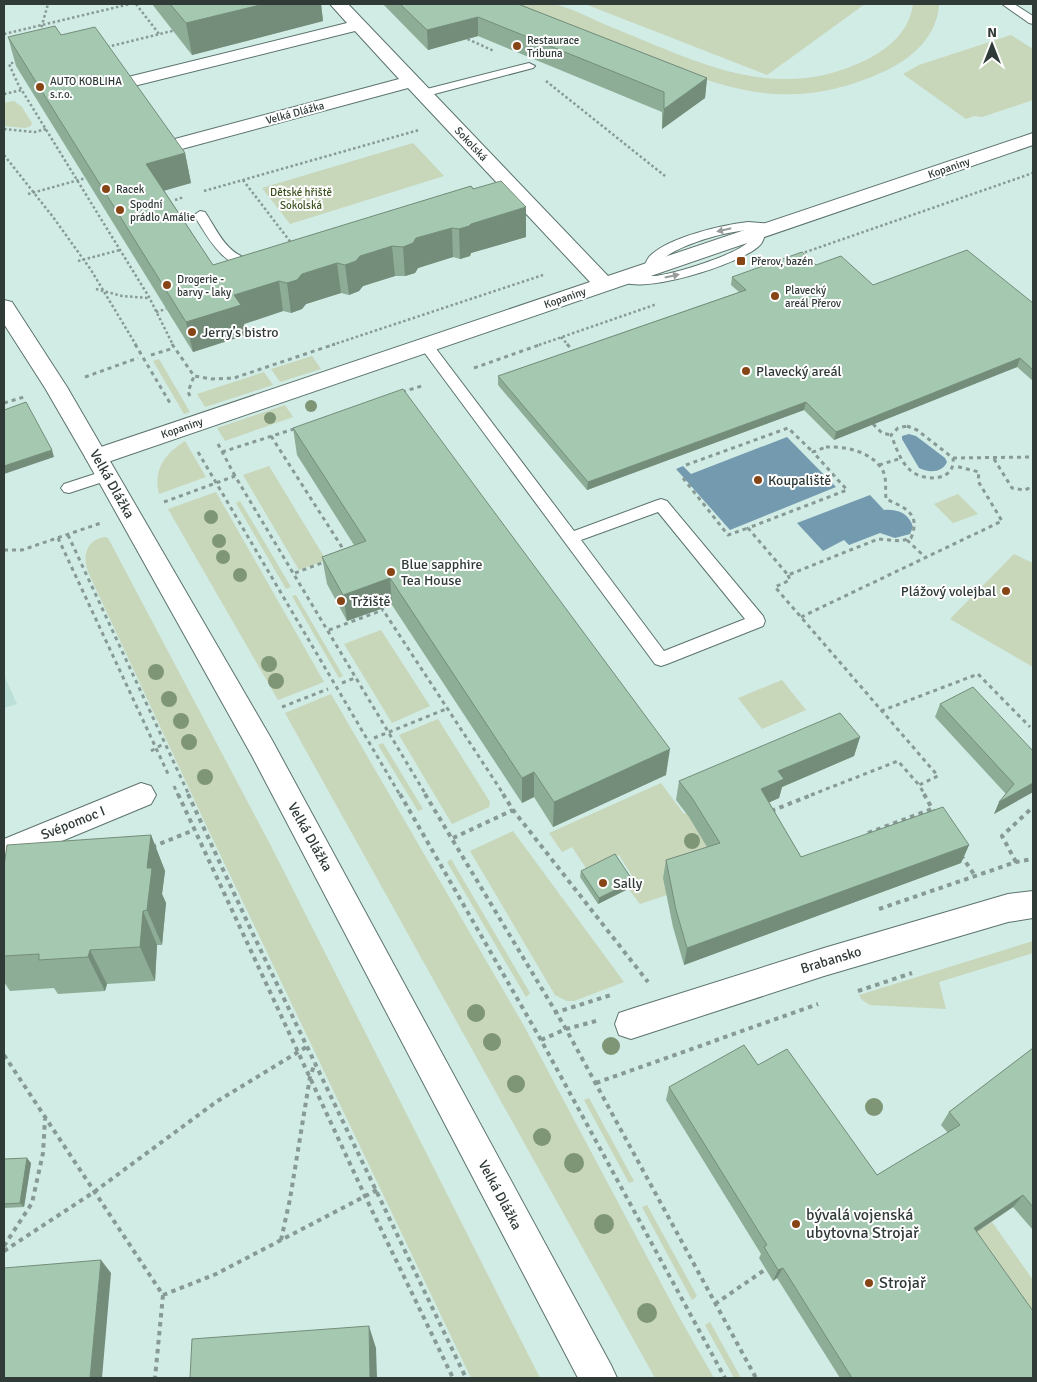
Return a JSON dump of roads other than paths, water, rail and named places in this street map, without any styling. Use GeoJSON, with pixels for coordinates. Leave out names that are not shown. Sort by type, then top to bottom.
{"type":"FeatureCollection","features":[{"type":"Feature","properties":{"kind":"street","name":"Sokolská"},"geometry":{"type":"LineString","coordinates":[[339,4],[511,187],[614,282]]}},
{"type":"Feature","properties":{"kind":"street"},"geometry":{"type":"LineString","coordinates":[[134,82],[359,25]]}},
{"type":"Feature","properties":{"kind":"street","name":"Velká Dlážka"},"geometry":{"type":"LineString","coordinates":[[178,144],[417,87]]}},
{"type":"Feature","properties":{"kind":"street","name":"Kopaniny"},"geometry":{"type":"LineString","coordinates":[[102,466],[426,345],[1033,139]]}},
{"type":"Feature","properties":{"kind":"street","name":"Velká Dlážka"},"geometry":{"type":"LineString","coordinates":[[4,307],[56,387],[102,466],[314,845],[598,1378]]}},
{"type":"Feature","properties":{"kind":"street","name":"Svépomoc I"},"geometry":{"type":"LineString","coordinates":[[4,852],[141,795]]}},
{"type":"Feature","properties":{"kind":"street","name":"Brabansko"},"geometry":{"type":"LineString","coordinates":[[631,1024],[824,962],[1008,908],[1033,904]]}},
{"type":"Feature","properties":{"kind":"lane"},"geometry":{"type":"LineString","coordinates":[[1006,4],[1033,20]]}},
{"type":"Feature","properties":{"kind":"lane"},"geometry":{"type":"LineString","coordinates":[[417,87],[528,66]]}},
{"type":"Feature","properties":{"kind":"lane"},"geometry":{"type":"LineString","coordinates":[[493,192],[511,187]]}},
{"type":"Feature","properties":{"kind":"lane"},"geometry":{"type":"LineString","coordinates":[[200,214],[227,254],[233,259],[250,264],[268,262]]}},
{"type":"Feature","properties":{"kind":"lane"},"geometry":{"type":"LineString","coordinates":[[614,282],[654,280],[683,274],[737,255],[755,243],[766,230]]}},
{"type":"Feature","properties":{"kind":"lane"},"geometry":{"type":"LineString","coordinates":[[426,345],[570,538],[662,659],[757,621],[661,505],[570,538]]}},
{"type":"Feature","properties":{"kind":"lane"},"geometry":{"type":"LineString","coordinates":[[69,488],[102,466]]}},
{"type":"Feature","properties":{"kind":"water"},"geometry":{"type":"Polygon","coordinates":[[[909,434],[916,436],[945,458],[947,462],[945,466],[935,471],[919,468],[902,439],[902,436],[909,434]]]}},
{"type":"Feature","properties":{"kind":"water","name":"Koupaliště"},"geometry":{"type":"Polygon","coordinates":[[[787,437],[836,487],[730,530],[676,469],[683,466],[691,474],[787,437]]]}},
{"type":"Feature","properties":{"kind":"water"},"geometry":{"type":"Polygon","coordinates":[[[870,495],[884,510],[898,511],[909,518],[913,527],[910,534],[895,538],[880,533],[849,545],[844,540],[823,551],[797,523],[870,495]]]}},
{"type":"Feature","properties":{"kind":"place","name":"Restaurace Tribuna"},"geometry":{"type":"Point","coordinates":[517,46]}},
{"type":"Feature","properties":{"kind":"place","name":"AUTO KOBLIHA s.r.o."},"geometry":{"type":"Point","coordinates":[40,87]}},
{"type":"Feature","properties":{"kind":"place","name":"Racek"},"geometry":{"type":"Point","coordinates":[106,189]}},
{"type":"Feature","properties":{"kind":"place","name":"Spodní prádlo Amálie"},"geometry":{"type":"Point","coordinates":[120,210]}},
{"type":"Feature","properties":{"kind":"place","name":"Přerov, bazén"},"geometry":{"type":"Point","coordinates":[741,261]}},
{"type":"Feature","properties":{"kind":"place","name":"Drogerie - barvy - laky"},"geometry":{"type":"Point","coordinates":[167,285]}},
{"type":"Feature","properties":{"kind":"place","name":"Plavecký areál Přerov"},"geometry":{"type":"Point","coordinates":[775,296]}},
{"type":"Feature","properties":{"kind":"place","name":"Jerry’s bistro"},"geometry":{"type":"Point","coordinates":[192,332]}},
{"type":"Feature","properties":{"kind":"place","name":"Plavecký areál"},"geometry":{"type":"Point","coordinates":[746,371]}},
{"type":"Feature","properties":{"kind":"place","name":"Koupaliště"},"geometry":{"type":"Point","coordinates":[758,480]}},
{"type":"Feature","properties":{"kind":"place","name":"Blue sapphire Tea House"},"geometry":{"type":"Point","coordinates":[391,572]}},
{"type":"Feature","properties":{"kind":"place","name":"Plážový volejbal"},"geometry":{"type":"Point","coordinates":[1006,591]}},
{"type":"Feature","properties":{"kind":"place","name":"Tržiště"},"geometry":{"type":"Point","coordinates":[341,601]}},
{"type":"Feature","properties":{"kind":"place","name":"Sally"},"geometry":{"type":"Point","coordinates":[603,883]}},
{"type":"Feature","properties":{"kind":"place","name":"bývalá vojenská ubytovna Strojař"},"geometry":{"type":"Point","coordinates":[796,1224]}},
{"type":"Feature","properties":{"kind":"place","name":"Strojař"},"geometry":{"type":"Point","coordinates":[869,1283]}},
{"type":"Feature","properties":{"kind":"park label","name":"Dětské hřiště Sokolská"},"geometry":{"type":"Point","coordinates":[301,198]}}]}
